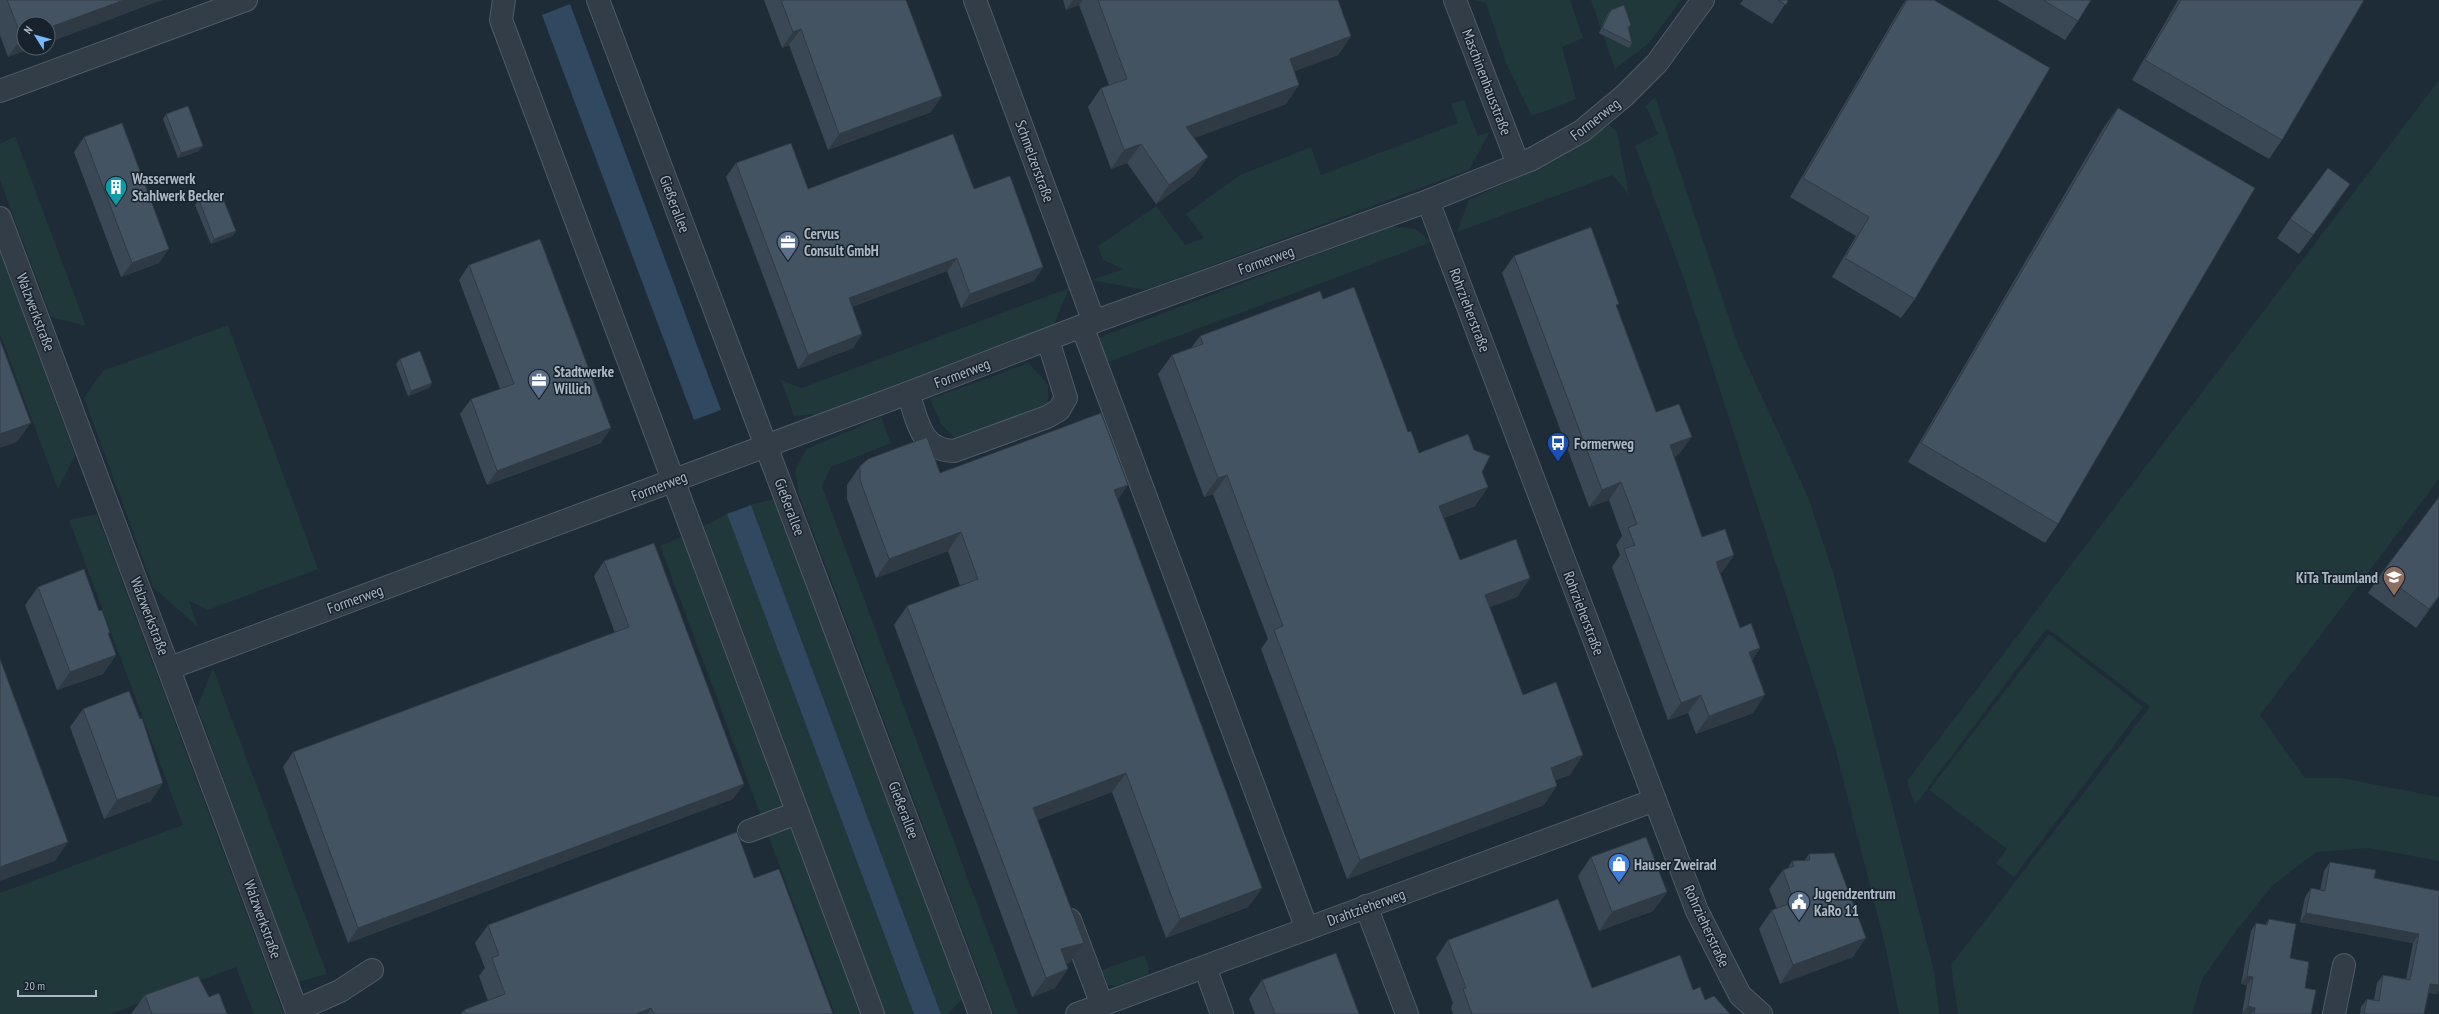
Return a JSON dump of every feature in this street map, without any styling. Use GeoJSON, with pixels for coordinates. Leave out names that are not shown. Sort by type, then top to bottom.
{"type":"FeatureCollection","features":[{"type":"Feature","properties":{"kind":"street"},"geometry":{"type":"LineString","coordinates":[[0,91],[246,0]]}},
{"type":"Feature","properties":{"kind":"street"},"geometry":{"type":"LineString","coordinates":[[504,0],[501,20],[873,1014]]}},
{"type":"Feature","properties":{"kind":"street","name":"Gießerallee"},"geometry":{"type":"LineString","coordinates":[[598,0],[767,445],[980,1014]]}},
{"type":"Feature","properties":{"kind":"street","name":"Schmelzerstraße"},"geometry":{"type":"LineString","coordinates":[[975,0],[1088,324],[1307,929]]}},
{"type":"Feature","properties":{"kind":"street","name":"Maschinenhausstraße"},"geometry":{"type":"LineString","coordinates":[[1455,0],[1518,164]]}},
{"type":"Feature","properties":{"kind":"street","name":"Formerweg"},"geometry":{"type":"LineString","coordinates":[[170,668],[908,393],[1088,324],[1428,201],[1518,164],[1565,142],[1605,114],[1657,63],[1703,0]]}},
{"type":"Feature","properties":{"kind":"street","name":"Rohrzieherstraße"},"geometry":{"type":"LineString","coordinates":[[1428,201],[1696,911],[1740,995],[1761,1014]]}},
{"type":"Feature","properties":{"kind":"street","name":"Walzwerkstraße"},"geometry":{"type":"LineString","coordinates":[[0,218],[170,668],[297,1012]]}},
{"type":"Feature","properties":{"kind":"street"},"geometry":{"type":"LineString","coordinates":[[908,393],[924,436],[939,450],[954,451],[964,448],[1047,417],[1060,410],[1066,398],[1048,340]]}},
{"type":"Feature","properties":{"kind":"street","name":"Drahtzieherweg"},"geometry":{"type":"LineString","coordinates":[[1077,1014],[1655,800]]}},
{"type":"Feature","properties":{"kind":"street"},"geometry":{"type":"LineString","coordinates":[[749,831],[797,813]]}},
{"type":"Feature","properties":{"kind":"street"},"geometry":{"type":"LineString","coordinates":[[1064,904],[1102,1005]]}},
{"type":"Feature","properties":{"kind":"street"},"geometry":{"type":"LineString","coordinates":[[1366,906],[1407,1014]]}},
{"type":"Feature","properties":{"kind":"street"},"geometry":{"type":"LineString","coordinates":[[2334,1014],[2344,964]]}},
{"type":"Feature","properties":{"kind":"street"},"geometry":{"type":"LineString","coordinates":[[1205,967],[1222,1014]]}},
{"type":"Feature","properties":{"kind":"street"},"geometry":{"type":"LineString","coordinates":[[297,1012],[340,991],[372,970]]}},
{"type":"Feature","properties":{"kind":"green space"},"geometry":{"type":"Polygon","coordinates":[[[1475,0],[1570,0],[1583,38],[1562,47],[1576,99],[1532,116],[1506,63],[1486,3],[1475,0]]]}},
{"type":"Feature","properties":{"kind":"green space"},"geometry":{"type":"Polygon","coordinates":[[[1591,0],[1681,0],[1649,43],[1615,69],[1591,0]]]}},
{"type":"Feature","properties":{"kind":"green space"},"geometry":{"type":"Polygon","coordinates":[[[2439,80],[2439,479],[2260,715],[2305,778],[2341,778],[2439,797],[2439,861],[2369,848],[2316,852],[2273,885],[2236,931],[2202,979],[2192,1014],[1958,1014],[1951,965],[2150,707],[2047,628],[1915,805],[1907,781],[2439,80]]]}},
{"type":"Feature","properties":{"kind":"green space"},"geometry":{"type":"Polygon","coordinates":[[[1655,97],[1738,345],[1808,497],[1833,572],[1934,971],[1939,1014],[1899,1014],[1886,949],[1835,747],[1685,282],[1635,146],[1658,134],[1646,106],[1655,97]]]}},
{"type":"Feature","properties":{"kind":"green space"},"geometry":{"type":"Polygon","coordinates":[[[1464,100],[1478,136],[1490,132],[1469,170],[1145,290],[1092,280],[1123,269],[1103,260],[1098,246],[1156,206],[1185,245],[1204,238],[1186,214],[1240,175],[1311,147],[1321,175],[1458,123],[1451,104],[1464,100]]]}},
{"type":"Feature","properties":{"kind":"green space"},"geometry":{"type":"Polygon","coordinates":[[[1609,125],[1617,132],[1629,195],[1613,175],[1457,232],[1469,200],[1559,158],[1609,125]]]}},
{"type":"Feature","properties":{"kind":"green space"},"geometry":{"type":"Polygon","coordinates":[[[15,136],[86,326],[51,317],[0,180],[0,144],[15,136]]]}},
{"type":"Feature","properties":{"kind":"green space"},"geometry":{"type":"Polygon","coordinates":[[[1392,226],[1415,229],[1432,242],[1108,362],[1098,338],[1392,226]]]}},
{"type":"Feature","properties":{"kind":"green space"},"geometry":{"type":"Polygon","coordinates":[[[0,252],[75,455],[58,489],[0,334],[0,252]]]}},
{"type":"Feature","properties":{"kind":"green space"},"geometry":{"type":"Polygon","coordinates":[[[1069,288],[1054,325],[817,414],[794,416],[781,380],[802,388],[1069,288]]]}},
{"type":"Feature","properties":{"kind":"green space"},"geometry":{"type":"Polygon","coordinates":[[[228,325],[318,569],[208,610],[189,601],[198,627],[153,587],[84,398],[103,371],[228,325]]]}},
{"type":"Feature","properties":{"kind":"green space"},"geometry":{"type":"Polygon","coordinates":[[[1029,363],[1048,385],[1048,405],[956,439],[941,424],[930,399],[1029,363]]]}},
{"type":"Feature","properties":{"kind":"green space"},"geometry":{"type":"Polygon","coordinates":[[[881,417],[891,443],[831,467],[822,486],[1018,1014],[994,1014],[798,492],[795,470],[807,449],[881,417]]]}},
{"type":"Feature","properties":{"kind":"green space"},"geometry":{"type":"Polygon","coordinates":[[[777,498],[966,995],[948,1014],[941,1014],[751,505],[777,498]]]}},
{"type":"Feature","properties":{"kind":"green space"},"geometry":{"type":"Polygon","coordinates":[[[97,514],[284,1014],[254,1014],[236,967],[110,1014],[0,1014],[0,893],[183,825],[69,520],[97,514]]]}},
{"type":"Feature","properties":{"kind":"green space"},"geometry":{"type":"Polygon","coordinates":[[[727,514],[914,1014],[881,1014],[699,529],[727,514]]]}},
{"type":"Feature","properties":{"kind":"green space"},"geometry":{"type":"Polygon","coordinates":[[[684,536],[863,1014],[835,1014],[660,546],[684,536]]]}},
{"type":"Feature","properties":{"kind":"green space"},"geometry":{"type":"Polygon","coordinates":[[[2049,634],[2143,707],[2014,877],[1996,863],[2007,849],[1929,790],[2049,634]]]}},
{"type":"Feature","properties":{"kind":"green space"},"geometry":{"type":"Polygon","coordinates":[[[213,668],[327,974],[298,982],[197,707],[213,668]]]}},
{"type":"Feature","properties":{"kind":"green space"},"geometry":{"type":"Polygon","coordinates":[[[1144,955],[1149,967],[1148,974],[1116,986],[1108,985],[1102,970],[1144,955]]]}},
{"type":"Feature","properties":{"kind":"water"},"geometry":{"type":"Polygon","coordinates":[[[570,4],[721,410],[694,420],[542,15],[570,4]]]}},
{"type":"Feature","properties":{"kind":"water"},"geometry":{"type":"Polygon","coordinates":[[[751,505],[941,1014],[914,1014],[727,514],[751,505]]]}},
{"type":"Feature","properties":{"kind":"building"},"geometry":{"type":"Polygon","coordinates":[[[7,0],[124,0],[56,25],[56,16],[16,16],[16,23],[7,0]]]}},
{"type":"Feature","properties":{"kind":"building"},"geometry":{"type":"Polygon","coordinates":[[[781,0],[906,0],[942,96],[839,134],[801,29],[793,32],[781,0]]]}},
{"type":"Feature","properties":{"kind":"building"},"geometry":{"type":"Polygon","coordinates":[[[1098,0],[1338,0],[1351,36],[1290,59],[1299,85],[1186,127],[1208,157],[1169,185],[1141,144],[1124,150],[1101,88],[1127,79],[1098,0]]]}},
{"type":"Feature","properties":{"kind":"building"},"geometry":{"type":"Polygon","coordinates":[[[1778,0],[1788,0],[1786,5],[1778,0]]]}},
{"type":"Feature","properties":{"kind":"building"},"geometry":{"type":"Polygon","coordinates":[[[1907,0],[1934,0],[2050,68],[1915,299],[1845,258],[1869,217],[1803,178],[1907,0]]]}},
{"type":"Feature","properties":{"kind":"building"},"geometry":{"type":"Polygon","coordinates":[[[2043,0],[2091,0],[2078,21],[2043,0]]]}},
{"type":"Feature","properties":{"kind":"building"},"geometry":{"type":"Polygon","coordinates":[[[2181,0],[2364,0],[2282,140],[2145,60],[2181,0]]]}},
{"type":"Feature","properties":{"kind":"building"},"geometry":{"type":"Polygon","coordinates":[[[1624,5],[1631,25],[1628,27],[1632,43],[1602,28],[1611,10],[1624,5]]]}},
{"type":"Feature","properties":{"kind":"building"},"geometry":{"type":"Polygon","coordinates":[[[188,106],[203,146],[181,153],[166,114],[188,106]]]}},
{"type":"Feature","properties":{"kind":"building"},"geometry":{"type":"Polygon","coordinates":[[[2118,108],[2255,188],[2058,524],[1921,443],[2118,108]]]}},
{"type":"Feature","properties":{"kind":"building"},"geometry":{"type":"Polygon","coordinates":[[[122,123],[169,249],[132,263],[84,137],[122,123]]]}},
{"type":"Feature","properties":{"kind":"building"},"geometry":{"type":"Polygon","coordinates":[[[953,134],[974,189],[1010,176],[1043,267],[970,294],[957,258],[849,298],[862,334],[808,355],[736,163],[791,143],[808,189],[953,134]]]}},
{"type":"Feature","properties":{"kind":"building"},"geometry":{"type":"Polygon","coordinates":[[[2328,168],[2350,184],[2313,235],[2290,219],[2328,168]]]}},
{"type":"Feature","properties":{"kind":"building"},"geometry":{"type":"Polygon","coordinates":[[[220,191],[236,231],[214,239],[199,200],[220,191]]]}},
{"type":"Feature","properties":{"kind":"building"},"geometry":{"type":"Polygon","coordinates":[[[1591,227],[1619,304],[1616,305],[1656,412],[1679,404],[1692,437],[1670,445],[1702,537],[1725,529],[1734,555],[1716,562],[1740,628],[1751,623],[1760,648],[1749,652],[1765,695],[1709,716],[1701,695],[1681,703],[1624,549],[1635,545],[1628,528],[1637,524],[1621,482],[1602,490],[1514,256],[1591,227]]]}},
{"type":"Feature","properties":{"kind":"building"},"geometry":{"type":"Polygon","coordinates":[[[540,239],[611,428],[497,471],[471,399],[514,384],[469,265],[540,239]]]}},
{"type":"Feature","properties":{"kind":"building"},"geometry":{"type":"Polygon","coordinates":[[[1354,287],[1408,432],[1411,431],[1419,453],[1468,434],[1474,450],[1490,456],[1482,472],[1488,487],[1439,506],[1460,560],[1516,539],[1530,578],[1485,595],[1523,695],[1556,682],[1583,755],[1551,768],[1557,786],[1360,860],[1274,630],[1283,626],[1227,475],[1218,478],[1172,355],[1203,344],[1200,336],[1320,291],[1323,299],[1354,287]]]}},
{"type":"Feature","properties":{"kind":"building"},"geometry":{"type":"Polygon","coordinates":[[[0,340],[31,423],[0,434],[0,340]]]}},
{"type":"Feature","properties":{"kind":"building"},"geometry":{"type":"Polygon","coordinates":[[[420,351],[432,383],[411,391],[400,359],[420,351]]]}},
{"type":"Feature","properties":{"kind":"building"},"geometry":{"type":"Polygon","coordinates":[[[1101,413],[1128,485],[1114,490],[1262,888],[1180,919],[1126,773],[1033,808],[1084,943],[1061,949],[1068,969],[1046,978],[907,606],[978,579],[961,532],[889,559],[860,480],[860,466],[868,459],[927,437],[940,473],[1101,413]]]}},
{"type":"Feature","properties":{"kind":"building"},"geometry":{"type":"Polygon","coordinates":[[[2439,497],[2439,596],[2429,609],[2381,574],[2439,497]]]}},
{"type":"Feature","properties":{"kind":"building"},"geometry":{"type":"Polygon","coordinates":[[[654,543],[744,784],[358,928],[293,752],[629,627],[604,561],[654,543]]]}},
{"type":"Feature","properties":{"kind":"building"},"geometry":{"type":"Polygon","coordinates":[[[84,569],[99,611],[102,610],[116,655],[70,672],[38,587],[84,569]]]}},
{"type":"Feature","properties":{"kind":"building"},"geometry":{"type":"Polygon","coordinates":[[[0,659],[68,842],[0,867],[0,659]]]}},
{"type":"Feature","properties":{"kind":"building"},"geometry":{"type":"Polygon","coordinates":[[[129,691],[140,719],[142,718],[163,783],[117,800],[83,709],[129,691]]]}},
{"type":"Feature","properties":{"kind":"building"},"geometry":{"type":"Polygon","coordinates":[[[737,832],[754,878],[779,869],[833,1014],[654,1014],[651,1008],[636,1014],[466,1014],[464,1010],[505,994],[492,958],[499,955],[488,925],[737,832]]]}},
{"type":"Feature","properties":{"kind":"building"},"geometry":{"type":"Polygon","coordinates":[[[1646,837],[1667,892],[1612,912],[1591,857],[1646,837]]]}},
{"type":"Feature","properties":{"kind":"building"},"geometry":{"type":"Polygon","coordinates":[[[1834,853],[1866,938],[1793,965],[1772,910],[1794,902],[1783,870],[1794,866],[1792,861],[1810,860],[1809,854],[1834,853]]]}},
{"type":"Feature","properties":{"kind":"building"},"geometry":{"type":"Polygon","coordinates":[[[2330,862],[2376,870],[2374,878],[2439,891],[2439,985],[2430,984],[2424,1014],[2364,1014],[2367,999],[2379,1001],[2383,975],[2410,980],[2419,934],[2306,913],[2311,888],[2325,891],[2330,862]]]}},
{"type":"Feature","properties":{"kind":"building"},"geometry":{"type":"Polygon","coordinates":[[[1558,899],[1592,988],[1680,955],[1693,990],[1700,987],[1705,1000],[1714,996],[1730,1014],[1472,1014],[1463,989],[1466,988],[1448,940],[1558,899]]]}},
{"type":"Feature","properties":{"kind":"building"},"geometry":{"type":"Polygon","coordinates":[[[2269,919],[2296,924],[2290,958],[2309,962],[2305,988],[2316,990],[2311,1014],[2254,1014],[2255,1008],[2248,1006],[2253,977],[2247,976],[2256,923],[2267,925],[2269,919]]]}},
{"type":"Feature","properties":{"kind":"building"},"geometry":{"type":"Polygon","coordinates":[[[1336,953],[1359,1014],[1275,1014],[1262,980],[1336,953]]]}},
{"type":"Feature","properties":{"kind":"building"},"geometry":{"type":"Polygon","coordinates":[[[198,976],[209,997],[219,993],[227,1014],[152,1014],[145,995],[198,976]]]}},
{"type":"Feature","properties":{"kind":"place","name":"Wasserwerk Stahlwerk Becker"},"geometry":{"type":"Point","coordinates":[116,206]}},
{"type":"Feature","properties":{"kind":"place","name":"Cervus Consult GmbH"},"geometry":{"type":"Point","coordinates":[788,262]}},
{"type":"Feature","properties":{"kind":"place","name":"Stadtwerke Willich"},"geometry":{"type":"Point","coordinates":[539,400]}},
{"type":"Feature","properties":{"kind":"place","name":"Formerweg"},"geometry":{"type":"Point","coordinates":[1558,462]}},
{"type":"Feature","properties":{"kind":"place","name":"KiTa Traumland"},"geometry":{"type":"Point","coordinates":[2394,596]}},
{"type":"Feature","properties":{"kind":"place","name":"Hauser Zweirad"},"geometry":{"type":"Point","coordinates":[1619,884]}},
{"type":"Feature","properties":{"kind":"place","name":"Jugendzentrum KaRo 11"},"geometry":{"type":"Point","coordinates":[1799,922]}}]}
